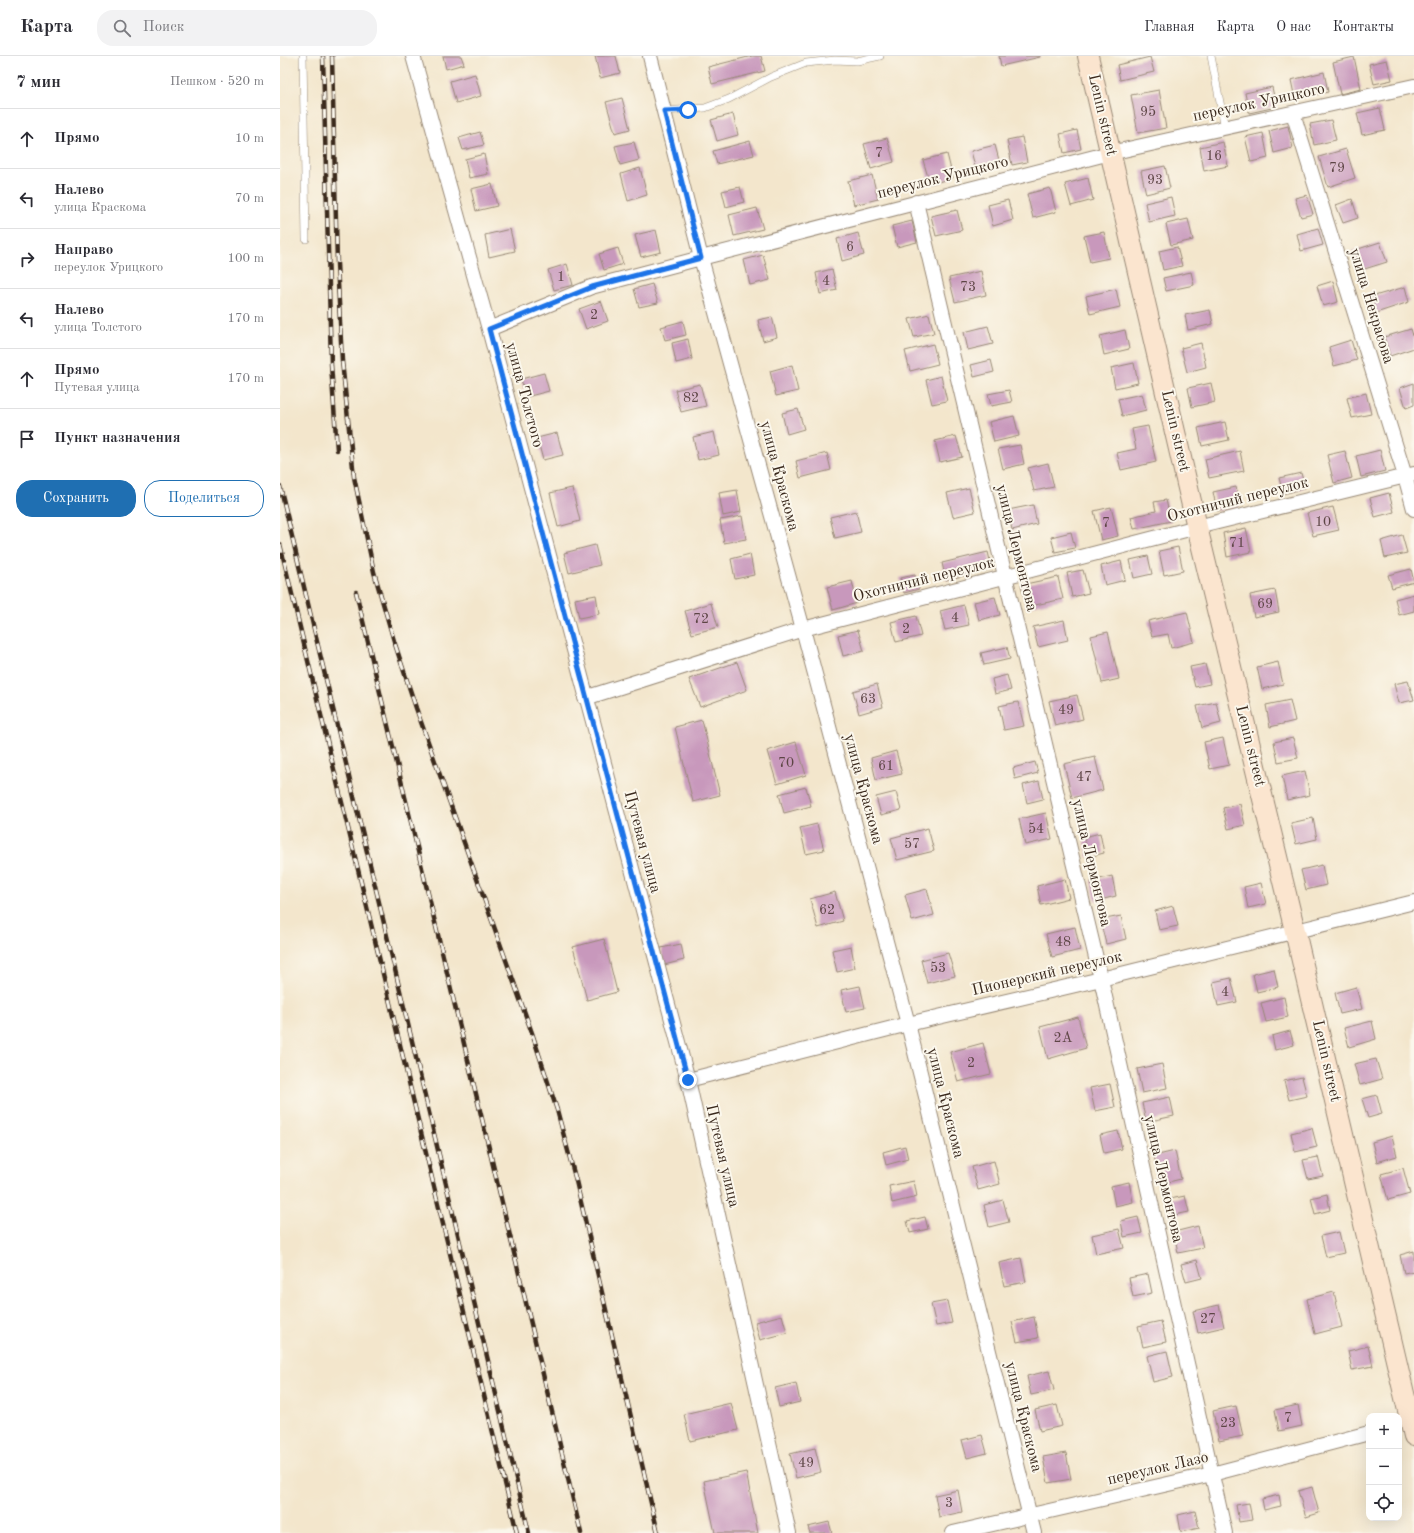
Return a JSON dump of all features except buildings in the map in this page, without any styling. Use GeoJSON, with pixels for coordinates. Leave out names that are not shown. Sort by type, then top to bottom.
{"type":"FeatureCollection","features":[{"type":"Feature","properties":{"kind":"main road","name":"Lenin street"},"geometry":{"type":"LineString","coordinates":[[1088,56],[1197,527],[1295,930],[1409,1426]]}},
{"type":"Feature","properties":{"kind":"street","name":"улица Толстого"},"geometry":{"type":"LineString","coordinates":[[413,56],[489,329],[585,698]]}},
{"type":"Feature","properties":{"kind":"street","name":"улица Краскома"},"geometry":{"type":"LineString","coordinates":[[650,56],[701,258],[803,628],[908,1024],[1034,1533]]}},
{"type":"Feature","properties":{"kind":"street","name":"переулок Урицкого"},"geometry":{"type":"LineString","coordinates":[[489,329],[592,287],[701,258],[1110,153],[1414,86]]}},
{"type":"Feature","properties":{"kind":"street","name":"улица Некрасова"},"geometry":{"type":"LineString","coordinates":[[1293,113],[1410,475],[1414,509]]}},
{"type":"Feature","properties":{"kind":"street","name":"улица Лермонтова"},"geometry":{"type":"LineString","coordinates":[[916,202],[1101,979],[1225,1533]]}},
{"type":"Feature","properties":{"kind":"street","name":"Охотничий переулок"},"geometry":{"type":"LineString","coordinates":[[585,698],[803,628],[1197,527],[1410,475]]}},
{"type":"Feature","properties":{"kind":"street","name":"Путевая улица"},"geometry":{"type":"LineString","coordinates":[[585,698],[688,1080],[788,1533]]}},
{"type":"Feature","properties":{"kind":"street","name":"Пионерский переулок"},"geometry":{"type":"LineString","coordinates":[[688,1080],[908,1024],[1101,979],[1295,930],[1414,902]]}},
{"type":"Feature","properties":{"kind":"street","name":"переулок Лазо"},"geometry":{"type":"LineString","coordinates":[[952,1533],[1212,1474],[1366,1434]]}},
{"type":"Feature","properties":{"kind":"lane"},"geometry":{"type":"LineString","coordinates":[[303,56],[306,239]]}},
{"type":"Feature","properties":{"kind":"lane"},"geometry":{"type":"LineString","coordinates":[[664,111],[705,108],[729,99],[771,77],[806,63],[835,60],[857,61],[880,56]]}},
{"type":"Feature","properties":{"kind":"lane"},"geometry":{"type":"LineString","coordinates":[[1211,56],[1226,128]]}},
{"type":"Feature","properties":{"kind":"railway"},"geometry":{"type":"LineString","coordinates":[[323,56],[331,364],[337,450]]}},
{"type":"Feature","properties":{"kind":"railway"},"geometry":{"type":"LineString","coordinates":[[332,56],[337,263],[342,361],[354,477],[374,572],[394,641],[416,708],[532,1033],[557,1110],[576,1181],[658,1533]]}},
{"type":"Feature","properties":{"kind":"railway"},"geometry":{"type":"LineString","coordinates":[[280,486],[529,1533]]}},
{"type":"Feature","properties":{"kind":"railway"},"geometry":{"type":"LineString","coordinates":[[280,544],[517,1533]]}},
{"type":"Feature","properties":{"kind":"railway"},"geometry":{"type":"LineString","coordinates":[[356,592],[581,1533]]}},
{"type":"Feature","properties":{"kind":"route"},"geometry":{"type":"LineString","coordinates":[[688,110],[664,111],[701,258],[592,287],[489,329],[585,698],[688,1080]]}}]}
